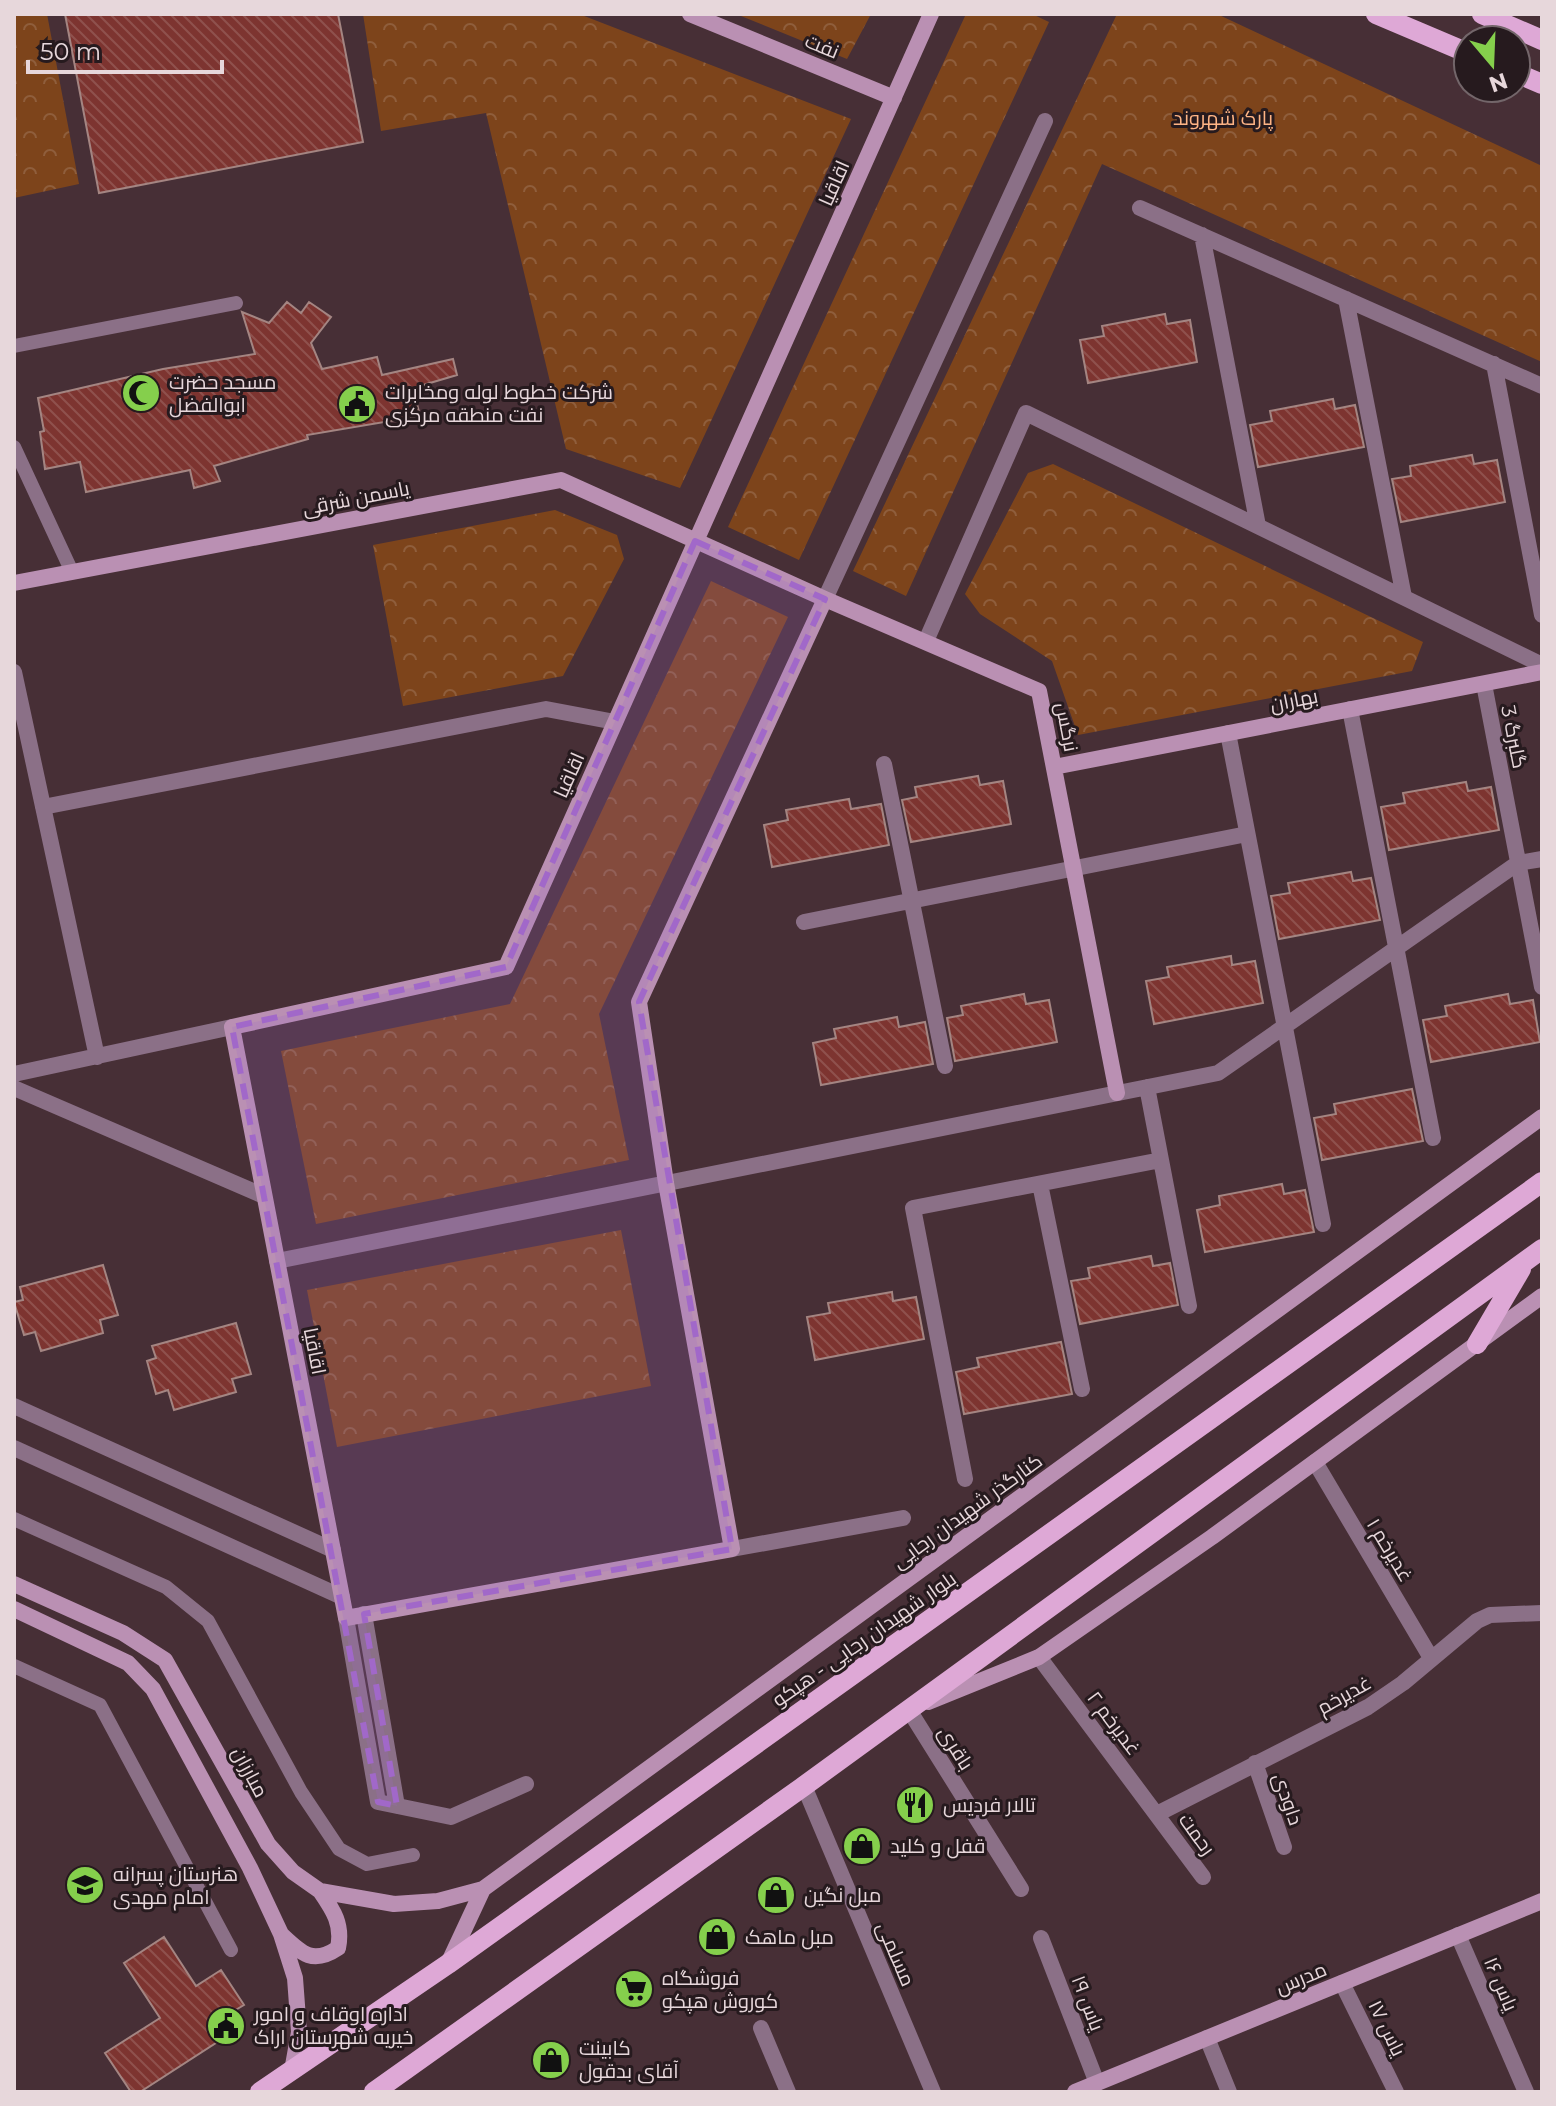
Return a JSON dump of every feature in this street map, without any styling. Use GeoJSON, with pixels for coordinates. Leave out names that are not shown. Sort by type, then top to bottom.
{"type":"FeatureCollection","features":[{"type":"Feature","properties":{"kind":"main road"},"geometry":{"type":"LineString","coordinates":[[1376,14],[1452,46]]}},
{"type":"Feature","properties":{"kind":"main road"},"geometry":{"type":"LineString","coordinates":[[1482,14],[1542,40]]}},
{"type":"Feature","properties":{"kind":"main road","name":"بلوار شهیدان رجایی - هپکو"},"geometry":{"type":"LineString","coordinates":[[260,2092],[448,1964],[1542,1182]]}},
{"type":"Feature","properties":{"kind":"main road"},"geometry":{"type":"LineString","coordinates":[[374,2092],[804,1786],[1542,1249]]}},
{"type":"Feature","properties":{"kind":"main road"},"geometry":{"type":"LineString","coordinates":[[1477,1344],[1525,1262]]}},
{"type":"Feature","properties":{"kind":"street","name":"نفت"},"geometry":{"type":"LineString","coordinates":[[690,14],[894,98]]}},
{"type":"Feature","properties":{"kind":"street","name":"اقاقیا"},"geometry":{"type":"LineString","coordinates":[[346,1618],[232,1027],[506,967],[931,14]]}},
{"type":"Feature","properties":{"kind":"street"},"geometry":{"type":"LineString","coordinates":[[732,1549],[666,1183],[639,1002],[1045,121]]}},
{"type":"Feature","properties":{"kind":"street"},"geometry":{"type":"LineString","coordinates":[[1140,208],[1542,386]]}},
{"type":"Feature","properties":{"kind":"street"},"geometry":{"type":"LineString","coordinates":[[1202,235],[1258,526]]}},
{"type":"Feature","properties":{"kind":"street"},"geometry":{"type":"LineString","coordinates":[[1346,299],[1404,597]]}},
{"type":"Feature","properties":{"kind":"street"},"geometry":{"type":"LineString","coordinates":[[1494,364],[1542,615]]}},
{"type":"Feature","properties":{"kind":"street"},"geometry":{"type":"LineString","coordinates":[[926,641],[1026,413],[1542,665]]}},
{"type":"Feature","properties":{"kind":"street","name":"یاسمن شرقی"},"geometry":{"type":"LineString","coordinates":[[14,583],[561,480],[695,541]]}},
{"type":"Feature","properties":{"kind":"street","name":"نرگس"},"geometry":{"type":"LineString","coordinates":[[695,541],[1039,691],[1117,1093]]}},
{"type":"Feature","properties":{"kind":"street"},"geometry":{"type":"LineString","coordinates":[[14,672],[97,1057]]}},
{"type":"Feature","properties":{"kind":"street","name":"بهاران"},"geometry":{"type":"LineString","coordinates":[[1054,767],[1542,672]]}},
{"type":"Feature","properties":{"kind":"street","name":"گلبرگ 3"},"geometry":{"type":"LineString","coordinates":[[1484,684],[1542,987]]}},
{"type":"Feature","properties":{"kind":"street"},"geometry":{"type":"LineString","coordinates":[[43,807],[546,709],[615,722]]}},
{"type":"Feature","properties":{"kind":"street"},"geometry":{"type":"LineString","coordinates":[[1350,709],[1433,1138]]}},
{"type":"Feature","properties":{"kind":"street"},"geometry":{"type":"LineString","coordinates":[[1228,733],[1323,1224]]}},
{"type":"Feature","properties":{"kind":"street"},"geometry":{"type":"LineString","coordinates":[[884,764],[945,1066]]}},
{"type":"Feature","properties":{"kind":"street"},"geometry":{"type":"LineString","coordinates":[[804,922],[1247,834]]}},
{"type":"Feature","properties":{"kind":"street"},"geometry":{"type":"LineString","coordinates":[[277,1261],[1218,1073],[1518,863],[1542,859]]}},
{"type":"Feature","properties":{"kind":"street"},"geometry":{"type":"LineString","coordinates":[[14,1074],[232,1027]]}},
{"type":"Feature","properties":{"kind":"street"},"geometry":{"type":"LineString","coordinates":[[1147,1087],[1189,1306]]}},
{"type":"Feature","properties":{"kind":"street"},"geometry":{"type":"LineString","coordinates":[[14,1088],[264,1196]]}},
{"type":"Feature","properties":{"kind":"street","name":"کنارگذر شهیدان رجایی"},"geometry":{"type":"LineString","coordinates":[[448,1964],[483,1889],[1542,1117]]}},
{"type":"Feature","properties":{"kind":"street"},"geometry":{"type":"LineString","coordinates":[[965,1479],[913,1208],[1161,1160]]}},
{"type":"Feature","properties":{"kind":"street"},"geometry":{"type":"LineString","coordinates":[[1040,1184],[1082,1389]]}},
{"type":"Feature","properties":{"kind":"street"},"geometry":{"type":"LineString","coordinates":[[909,1710],[1039,1657],[1163,1572],[1542,1296]]}},
{"type":"Feature","properties":{"kind":"street"},"geometry":{"type":"LineString","coordinates":[[14,1406],[333,1550]]}},
{"type":"Feature","properties":{"kind":"street"},"geometry":{"type":"LineString","coordinates":[[14,1448],[342,1597]]}},
{"type":"Feature","properties":{"kind":"street","name":"غدیرخم ۱"},"geometry":{"type":"LineString","coordinates":[[1315,1462],[1431,1658]]}},
{"type":"Feature","properties":{"kind":"street"},"geometry":{"type":"LineString","coordinates":[[526,1784],[451,1817],[378,1802],[346,1618],[903,1518]]}},
{"type":"Feature","properties":{"kind":"street","name":"مبارزان"},"geometry":{"type":"LineString","coordinates":[[14,1584],[123,1633],[165,1660],[268,1844],[293,1872],[320,1891],[394,1904],[438,1901],[483,1889]]}},
{"type":"Feature","properties":{"kind":"street"},"geometry":{"type":"LineString","coordinates":[[14,1609],[128,1663],[153,1689],[250,1868],[281,1934],[295,1978],[299,2032],[292,2071]]}},
{"type":"Feature","properties":{"kind":"street","name":"غدیرخم"},"geometry":{"type":"LineString","coordinates":[[1157,1814],[1368,1707],[1403,1683],[1463,1630],[1490,1615],[1542,1613]]}},
{"type":"Feature","properties":{"kind":"street"},"geometry":{"type":"LineString","coordinates":[[364,1614],[397,1806]]}},
{"type":"Feature","properties":{"kind":"street","name":"غدیرخم ۲"},"geometry":{"type":"LineString","coordinates":[[1039,1657],[1157,1814]]}},
{"type":"Feature","properties":{"kind":"street","name":"باقری"},"geometry":{"type":"LineString","coordinates":[[909,1710],[1021,1889]]}},
{"type":"Feature","properties":{"kind":"street","name":"داودی"},"geometry":{"type":"LineString","coordinates":[[1255,1763],[1284,1847]]}},
{"type":"Feature","properties":{"kind":"street","name":"مسلمی"},"geometry":{"type":"LineString","coordinates":[[804,1786],[933,2092]]}},
{"type":"Feature","properties":{"kind":"street","name":"رحمت"},"geometry":{"type":"LineString","coordinates":[[1157,1814],[1203,1877]]}},
{"type":"Feature","properties":{"kind":"street"},"geometry":{"type":"LineString","coordinates":[[281,1934],[299,1952],[312,1956],[325,1956],[338,1948],[341,1931],[320,1891]]}},
{"type":"Feature","properties":{"kind":"street","name":"مدرس"},"geometry":{"type":"LineString","coordinates":[[1075,2092],[1542,1901]]}},
{"type":"Feature","properties":{"kind":"street","name":"یاس ۱۶"},"geometry":{"type":"LineString","coordinates":[[1458,1935],[1526,2092]]}},
{"type":"Feature","properties":{"kind":"street","name":"یاس ۱۹"},"geometry":{"type":"LineString","coordinates":[[1041,1938],[1097,2083]]}},
{"type":"Feature","properties":{"kind":"street","name":"یاس ۱۷"},"geometry":{"type":"LineString","coordinates":[[1342,1983],[1396,2092]]}},
{"type":"Feature","properties":{"kind":"street"},"geometry":{"type":"LineString","coordinates":[[761,2028],[788,2092]]}},
{"type":"Feature","properties":{"kind":"street"},"geometry":{"type":"LineString","coordinates":[[1207,2038],[1229,2092]]}},
{"type":"Feature","properties":{"kind":"lane"},"geometry":{"type":"LineString","coordinates":[[14,346],[236,303]]}},
{"type":"Feature","properties":{"kind":"lane"},"geometry":{"type":"LineString","coordinates":[[14,447],[72,572]]}},
{"type":"Feature","properties":{"kind":"lane"},"geometry":{"type":"LineString","coordinates":[[14,1519],[166,1587],[208,1621],[301,1792],[339,1849],[367,1864],[413,1855]]}},
{"type":"Feature","properties":{"kind":"lane"},"geometry":{"type":"LineString","coordinates":[[14,1666],[100,1705],[231,1950]]}},
{"type":"Feature","properties":{"kind":"highlighted area"},"geometry":{"type":"Polygon","coordinates":[[[695,541],[825,599],[639,1002],[732,1549],[364,1614],[397,1806],[378,1802],[232,1027],[506,967],[695,541]]]}},
{"type":"Feature","properties":{"kind":"green space"},"geometry":{"type":"Polygon","coordinates":[[[14,14],[47,14],[79,184],[14,198],[14,14]]]}},
{"type":"Feature","properties":{"kind":"green space"},"geometry":{"type":"Polygon","coordinates":[[[363,14],[579,14],[851,119],[680,488],[566,449],[486,113],[381,131],[363,14]]]}},
{"type":"Feature","properties":{"kind":"green space"},"geometry":{"type":"Polygon","coordinates":[[[736,14],[871,14],[847,59],[736,14]]]}},
{"type":"Feature","properties":{"kind":"green space"},"geometry":{"type":"Polygon","coordinates":[[[966,14],[1032,14],[1049,22],[799,560],[728,527],[966,14]]]}},
{"type":"Feature","properties":{"kind":"green space","name":"پارک شهروند"},"geometry":{"type":"Polygon","coordinates":[[[1117,14],[1217,14],[1542,166],[1542,362],[1102,164],[906,596],[853,571],[1117,14]]]}},
{"type":"Feature","properties":{"kind":"green space"},"geometry":{"type":"Polygon","coordinates":[[[1053,464],[1423,642],[1412,671],[1078,735],[1052,661],[980,614],[965,594],[1028,473],[1053,464]]]}},
{"type":"Feature","properties":{"kind":"green space"},"geometry":{"type":"Polygon","coordinates":[[[555,510],[617,535],[624,559],[563,676],[403,706],[373,545],[555,510]]]}},
{"type":"Feature","properties":{"kind":"green space"},"geometry":{"type":"Polygon","coordinates":[[[711,581],[788,617],[599,1014],[629,1160],[316,1224],[281,1051],[510,1004],[711,581]]]}},
{"type":"Feature","properties":{"kind":"green space"},"geometry":{"type":"Polygon","coordinates":[[[621,1230],[651,1386],[337,1447],[307,1290],[621,1230]]]}},
{"type":"Feature","properties":{"kind":"building"},"geometry":{"type":"Polygon","coordinates":[[[65,14],[338,14],[363,142],[99,193],[65,14]]]}},
{"type":"Feature","properties":{"kind":"building"},"geometry":{"type":"Polygon","coordinates":[[[287,302],[301,313],[309,302],[331,317],[311,343],[322,369],[377,357],[382,375],[453,359],[457,375],[413,388],[420,416],[307,435],[308,439],[214,466],[220,481],[194,488],[190,470],[86,492],[80,462],[45,469],[40,432],[44,431],[38,398],[163,369],[255,354],[242,312],[269,323],[287,302]]]}},
{"type":"Feature","properties":{"kind":"building"},"geometry":{"type":"Polygon","coordinates":[[[1165,314],[1167,324],[1190,320],[1197,362],[1088,383],[1080,340],[1104,336],[1102,326],[1165,314]]]}},
{"type":"Feature","properties":{"kind":"building"},"geometry":{"type":"Polygon","coordinates":[[[1333,399],[1335,409],[1355,405],[1364,447],[1258,467],[1250,425],[1272,421],[1270,411],[1333,399]]]}},
{"type":"Feature","properties":{"kind":"building"},"geometry":{"type":"Polygon","coordinates":[[[1472,455],[1474,464],[1497,460],[1505,502],[1401,522],[1392,479],[1411,476],[1410,466],[1472,455]]]}},
{"type":"Feature","properties":{"kind":"building"},"geometry":{"type":"Polygon","coordinates":[[[978,776],[980,785],[1003,781],[1011,824],[911,842],[902,800],[917,797],[915,787],[978,776]]]}},
{"type":"Feature","properties":{"kind":"building"},"geometry":{"type":"Polygon","coordinates":[[[1466,782],[1468,791],[1491,787],[1499,830],[1389,850],[1381,807],[1405,803],[1403,793],[1466,782]]]}},
{"type":"Feature","properties":{"kind":"building"},"geometry":{"type":"Polygon","coordinates":[[[849,799],[851,809],[881,804],[889,845],[772,867],[764,825],[788,820],[786,810],[849,799]]]}},
{"type":"Feature","properties":{"kind":"building"},"geometry":{"type":"Polygon","coordinates":[[[1351,872],[1353,881],[1371,878],[1380,920],[1279,939],[1271,896],[1290,893],[1288,883],[1351,872]]]}},
{"type":"Feature","properties":{"kind":"building"},"geometry":{"type":"Polygon","coordinates":[[[1231,956],[1232,965],[1255,961],[1263,1003],[1154,1024],[1146,981],[1169,977],[1167,967],[1231,956]]]}},
{"type":"Feature","properties":{"kind":"building"},"geometry":{"type":"Polygon","coordinates":[[[1024,994],[1026,1004],[1049,1000],[1057,1042],[955,1061],[947,1018],[963,1015],[961,1006],[1024,994]]]}},
{"type":"Feature","properties":{"kind":"building"},"geometry":{"type":"Polygon","coordinates":[[[1508,994],[1510,1004],[1533,1000],[1540,1042],[1431,1062],[1423,1020],[1447,1016],[1445,1006],[1508,994]]]}},
{"type":"Feature","properties":{"kind":"building"},"geometry":{"type":"Polygon","coordinates":[[[897,1017],[899,1027],[925,1022],[933,1064],[821,1085],[813,1043],[836,1038],[834,1029],[897,1017]]]}},
{"type":"Feature","properties":{"kind":"building"},"geometry":{"type":"Polygon","coordinates":[[[1412,1089],[1423,1141],[1322,1160],[1314,1118],[1336,1114],[1334,1104],[1412,1089]]]}},
{"type":"Feature","properties":{"kind":"building"},"geometry":{"type":"Polygon","coordinates":[[[1282,1184],[1284,1194],[1305,1190],[1314,1232],[1205,1252],[1197,1210],[1220,1205],[1219,1196],[1282,1184]]]}},
{"type":"Feature","properties":{"kind":"building"},"geometry":{"type":"Polygon","coordinates":[[[1151,1256],[1153,1266],[1170,1263],[1178,1305],[1080,1324],[1071,1281],[1090,1278],[1088,1268],[1151,1256]]]}},
{"type":"Feature","properties":{"kind":"building"},"geometry":{"type":"Polygon","coordinates":[[[103,1265],[118,1315],[100,1320],[103,1333],[41,1351],[35,1332],[24,1335],[14,1302],[23,1300],[20,1287],[103,1265]]]}},
{"type":"Feature","properties":{"kind":"building"},"geometry":{"type":"Polygon","coordinates":[[[892,1292],[893,1301],[916,1297],[924,1339],[815,1360],[807,1317],[830,1313],[828,1303],[892,1292]]]}},
{"type":"Feature","properties":{"kind":"building"},"geometry":{"type":"Polygon","coordinates":[[[236,1323],[251,1374],[232,1379],[236,1392],[174,1410],[168,1390],[156,1394],[147,1361],[156,1358],[152,1346],[236,1323]]]}},
{"type":"Feature","properties":{"kind":"building"},"geometry":{"type":"Polygon","coordinates":[[[1061,1342],[1072,1394],[964,1414],[956,1372],[979,1367],[977,1358],[1061,1342]]]}},
{"type":"Feature","properties":{"kind":"building"},"geometry":{"type":"Polygon","coordinates":[[[164,1937],[196,1986],[221,1970],[244,2005],[227,2015],[236,2030],[140,2092],[131,2092],[105,2053],[160,2018],[124,1963],[164,1937]]]}},
{"type":"Feature","properties":{"kind":"place","name":"مسجد حضرت ابوالفضل"},"geometry":{"type":"Point","coordinates":[141,393]}},
{"type":"Feature","properties":{"kind":"place","name":"شرکت خطوط لوله ومخابرات نفت منطقه مرکزی"},"geometry":{"type":"Point","coordinates":[357,404]}},
{"type":"Feature","properties":{"kind":"place","name":"تالار فردیس"},"geometry":{"type":"Point","coordinates":[915,1805]}},
{"type":"Feature","properties":{"kind":"place","name":"قفل و کلید"},"geometry":{"type":"Point","coordinates":[862,1846]}},
{"type":"Feature","properties":{"kind":"place","name":"هنرستان پسرانه امام مهدی"},"geometry":{"type":"Point","coordinates":[85,1885]}},
{"type":"Feature","properties":{"kind":"place","name":"مبل نگین"},"geometry":{"type":"Point","coordinates":[776,1895]}},
{"type":"Feature","properties":{"kind":"place","name":"مبل ماهک"},"geometry":{"type":"Point","coordinates":[717,1937]}},
{"type":"Feature","properties":{"kind":"place","name":"فروشگاه کوروش هپکو"},"geometry":{"type":"Point","coordinates":[634,1989]}},
{"type":"Feature","properties":{"kind":"place","name":"اداره اوقاف و امور خیریه شهرستان اراک"},"geometry":{"type":"Point","coordinates":[226,2026]}},
{"type":"Feature","properties":{"kind":"place","name":"کابینت آقای بدقول"},"geometry":{"type":"Point","coordinates":[551,2060]}}]}
